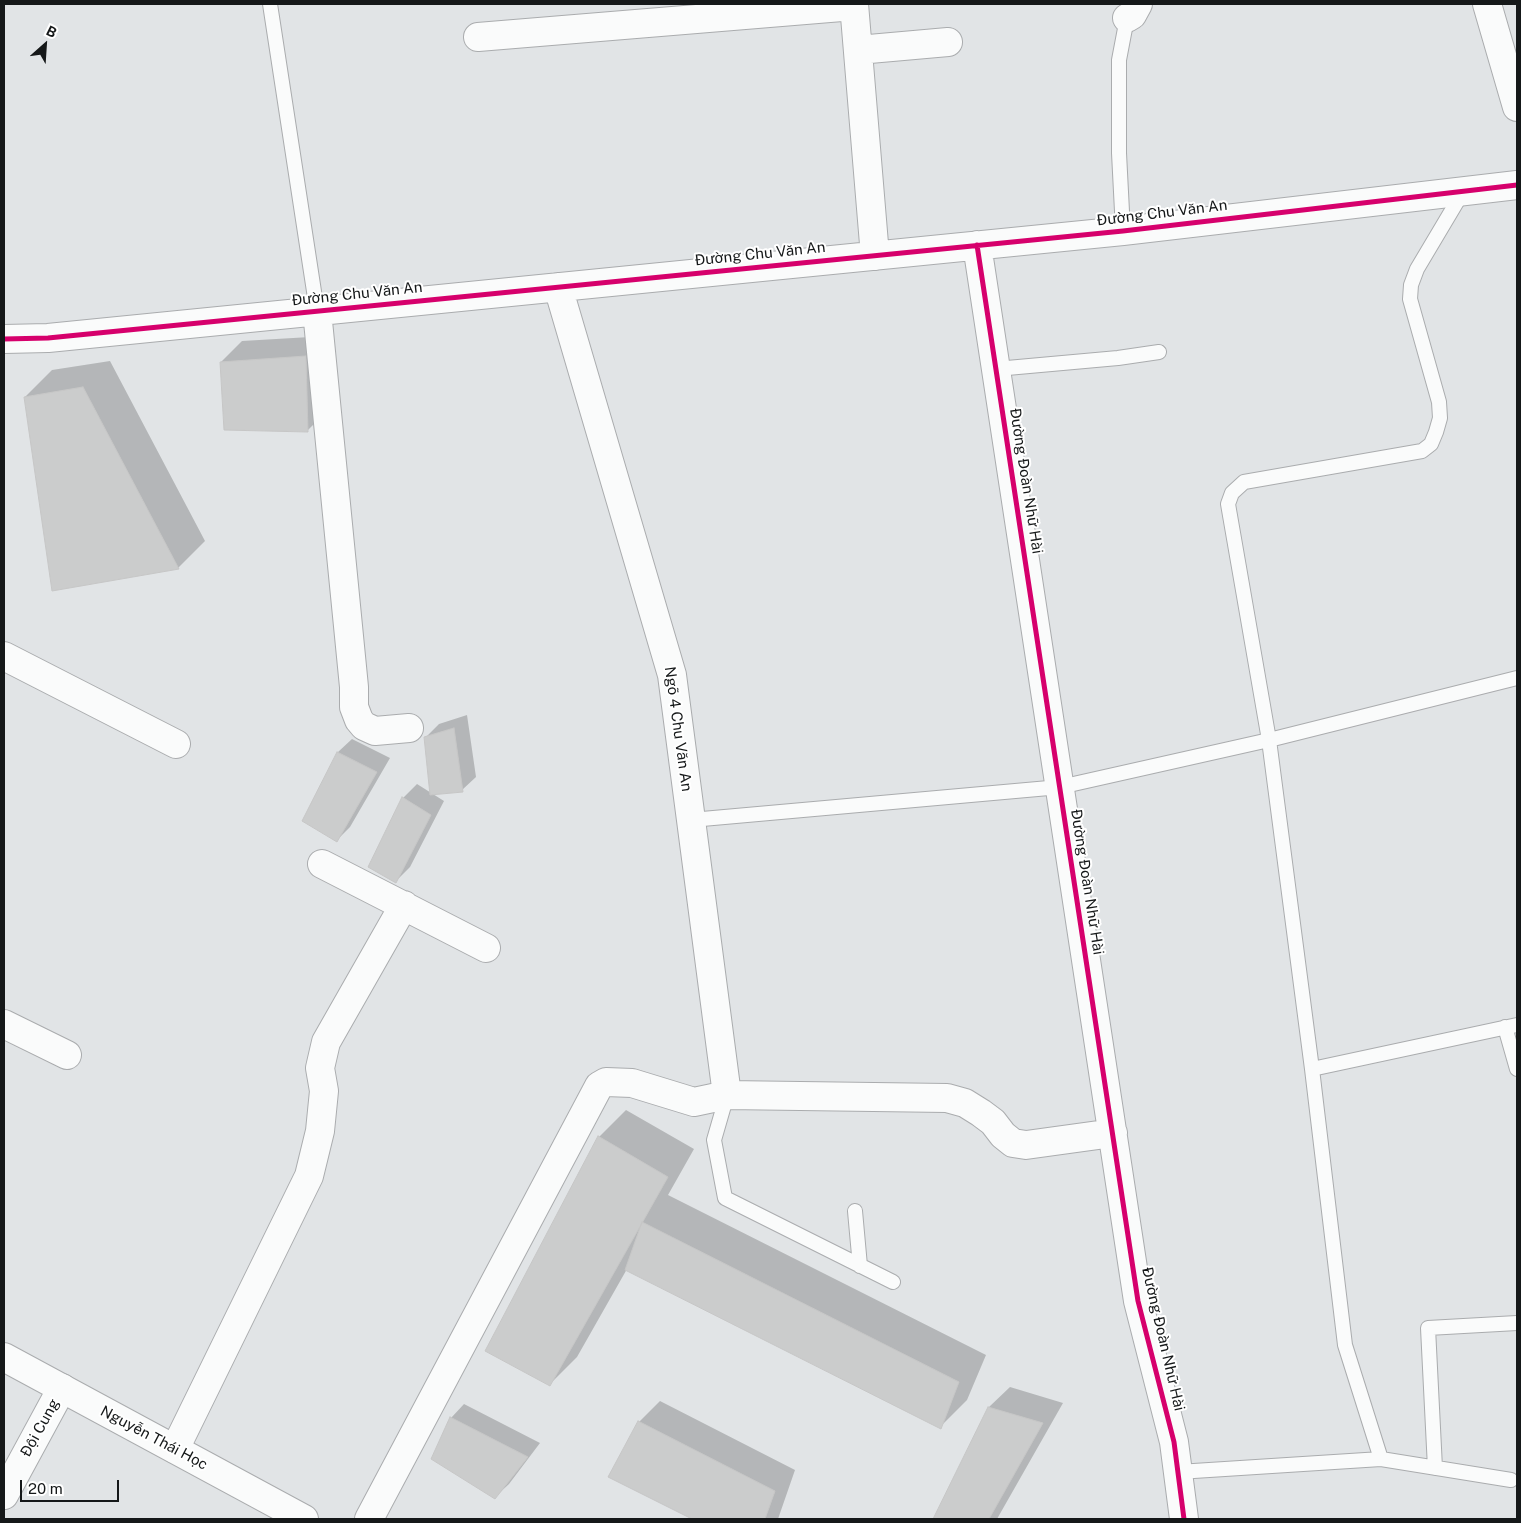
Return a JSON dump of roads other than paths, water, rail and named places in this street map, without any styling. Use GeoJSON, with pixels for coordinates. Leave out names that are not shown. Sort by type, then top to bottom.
{"type":"FeatureCollection","features":[{"type":"Feature","properties":{"kind":"street"},"geometry":{"type":"LineString","coordinates":[[1487,4],[1517,107]]}},
{"type":"Feature","properties":{"kind":"street"},"geometry":{"type":"LineString","coordinates":[[478,37],[616,15],[854,5],[875,256]]}},
{"type":"Feature","properties":{"kind":"street"},"geometry":{"type":"LineString","coordinates":[[858,50],[948,42]]}},
{"type":"Feature","properties":{"kind":"street","name":"Đường Chu Văn An"},"geometry":{"type":"LineString","coordinates":[[4,339],[48,338],[977,246],[1517,185]]}},
{"type":"Feature","properties":{"kind":"street","name":"Đường Đoàn Nhữ Hài"},"geometry":{"type":"LineString","coordinates":[[977,246],[1138,1300],[1174,1442],[1184,1519]]}},
{"type":"Feature","properties":{"kind":"street","name":"Ngõ 4 Chu Văn An"},"geometry":{"type":"LineString","coordinates":[[558,287],[672,676],[727,1095]]}},
{"type":"Feature","properties":{"kind":"street"},"geometry":{"type":"LineString","coordinates":[[317,311],[354,687],[354,707],[359,720],[364,726],[375,731],[409,728]]}},
{"type":"Feature","properties":{"kind":"street"},"geometry":{"type":"LineString","coordinates":[[4,656],[176,744]]}},
{"type":"Feature","properties":{"kind":"street"},"geometry":{"type":"LineString","coordinates":[[322,864],[486,948]]}},
{"type":"Feature","properties":{"kind":"street"},"geometry":{"type":"LineString","coordinates":[[174,1449],[310,1176],[320,1131],[324,1091],[320,1068],[326,1042],[404,905]]}},
{"type":"Feature","properties":{"kind":"street"},"geometry":{"type":"LineString","coordinates":[[4,1024],[67,1056]]}},
{"type":"Feature","properties":{"kind":"street"},"geometry":{"type":"LineString","coordinates":[[369,1519],[599,1086],[606,1082],[632,1083],[694,1102],[727,1095],[947,1098],[965,1103],[993,1122],[1003,1135],[1013,1142],[1026,1145],[1113,1133]]}},
{"type":"Feature","properties":{"kind":"street","name":"Nguyễn Thái Học"},"geometry":{"type":"LineString","coordinates":[[4,1357],[174,1449],[289,1516]]}},
{"type":"Feature","properties":{"kind":"street","name":"Đội Cung"},"geometry":{"type":"LineString","coordinates":[[4,1495],[62,1388]]}},
{"type":"Feature","properties":{"kind":"lane"},"geometry":{"type":"LineString","coordinates":[[270,4],[317,311]]}},
{"type":"Feature","properties":{"kind":"lane"},"geometry":{"type":"LineString","coordinates":[[1123,231],[1119,153],[1119,60],[1132,11]]}},
{"type":"Feature","properties":{"kind":"lane"},"geometry":{"type":"LineString","coordinates":[[1381,1460],[1344,1345],[1312,1069],[1269,740],[1229,498],[1232,492],[1244,482],[1422,452],[1431,444],[1440,418],[1439,402],[1410,299],[1411,285],[1417,270],[1464,190]]}},
{"type":"Feature","properties":{"kind":"lane"},"geometry":{"type":"LineString","coordinates":[[996,369],[1118,358],[1158,352]]}},
{"type":"Feature","properties":{"kind":"lane"},"geometry":{"type":"LineString","coordinates":[[691,820],[1060,787],[1269,740],[1517,678]]}},
{"type":"Feature","properties":{"kind":"lane"},"geometry":{"type":"LineString","coordinates":[[1312,1069],[1511,1026],[1517,1069]]}},
{"type":"Feature","properties":{"kind":"lane"},"geometry":{"type":"LineString","coordinates":[[727,1095],[714,1140],[725,1198],[892,1282]]}},
{"type":"Feature","properties":{"kind":"lane"},"geometry":{"type":"LineString","coordinates":[[855,1211],[860,1266]]}},
{"type":"Feature","properties":{"kind":"lane"},"geometry":{"type":"LineString","coordinates":[[1435,1468],[1428,1328],[1517,1322]]}},
{"type":"Feature","properties":{"kind":"lane"},"geometry":{"type":"LineString","coordinates":[[1178,1472],[1381,1460],[1511,1480]]}}]}
